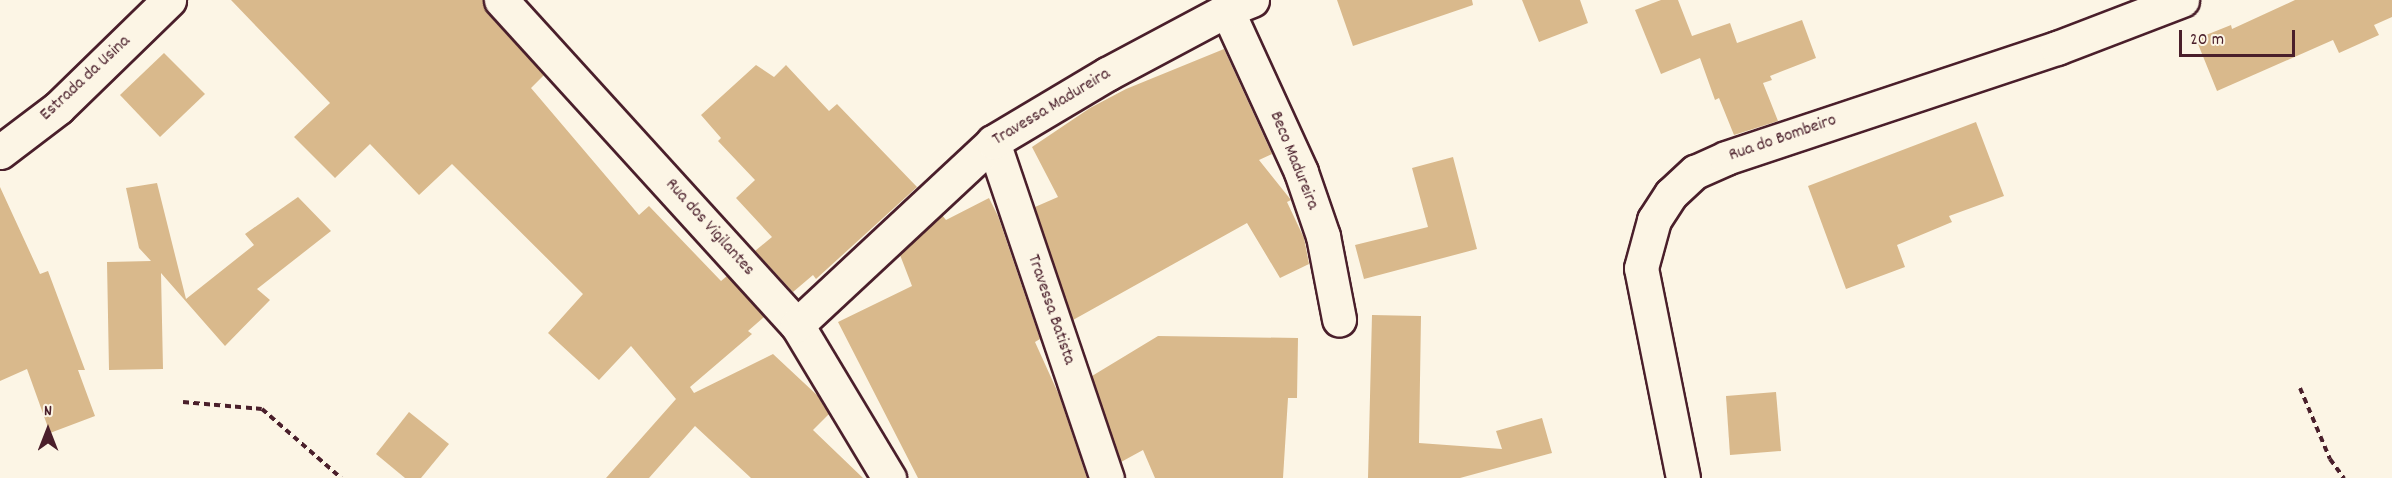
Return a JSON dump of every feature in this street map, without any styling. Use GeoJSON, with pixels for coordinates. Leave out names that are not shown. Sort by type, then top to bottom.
{"type":"FeatureCollection","features":[{"type":"Feature","properties":{"kind":"street","name":"Estrada da Usina"},"geometry":{"type":"LineString","coordinates":[[0,152],[58,108],[169,0]]}},
{"type":"Feature","properties":{"kind":"street","name":"Rua dos Vigilantes"},"geometry":{"type":"LineString","coordinates":[[501,0],[797,325],[889,478]]}},
{"type":"Feature","properties":{"kind":"street","name":"Rua do Bombeiro"},"geometry":{"type":"LineString","coordinates":[[1683,478],[1641,268],[1654,220],[1671,194],[1695,172],[1726,158],[2057,48],[2182,0]]}},
{"type":"Feature","properties":{"kind":"street","name":"Travessa Madureira"},"geometry":{"type":"LineString","coordinates":[[797,325],[993,142],[1107,74],[1240,5]]}},
{"type":"Feature","properties":{"kind":"street","name":"Beco Madureira"},"geometry":{"type":"LineString","coordinates":[[1240,5],[1323,236],[1339,319]]}},
{"type":"Feature","properties":{"kind":"street","name":"Travessa Batista"},"geometry":{"type":"LineString","coordinates":[[993,142],[1107,478]]}},
{"type":"Feature","properties":{"kind":"path"},"geometry":{"type":"LineString","coordinates":[[2300,388],[2330,459],[2344,478]]}},
{"type":"Feature","properties":{"kind":"path"},"geometry":{"type":"LineString","coordinates":[[183,402],[262,409],[341,478]]}},
{"type":"Feature","properties":{"kind":"building"},"geometry":{"type":"Polygon","coordinates":[[[231,0],[483,0],[487,13],[544,75],[531,88],[639,215],[649,206],[721,281],[727,276],[764,317],[748,331],[752,334],[690,387],[694,393],[773,354],[818,396],[829,414],[813,430],[863,478],[751,478],[695,426],[649,478],[606,478],[676,399],[631,346],[599,380],[548,333],[583,294],[452,164],[419,195],[370,144],[335,178],[294,137],[330,103],[231,0]]]}},
{"type":"Feature","properties":{"kind":"building"},"geometry":{"type":"Polygon","coordinates":[[[1337,0],[1472,0],[1473,5],[1353,46],[1337,0]]]}},
{"type":"Feature","properties":{"kind":"building"},"geometry":{"type":"Polygon","coordinates":[[[1522,0],[1580,0],[1588,23],[1539,42],[1522,0]]]}},
{"type":"Feature","properties":{"kind":"building"},"geometry":{"type":"Polygon","coordinates":[[[1661,0],[1678,0],[1692,36],[1730,23],[1737,43],[1802,20],[1816,58],[1770,76],[1772,80],[1763,83],[1778,121],[1734,135],[1719,98],[1715,100],[1700,58],[1661,74],[1635,10],[1661,0]]]}},
{"type":"Feature","properties":{"kind":"building"},"geometry":{"type":"Polygon","coordinates":[[[2295,0],[2392,0],[2392,17],[2374,25],[2379,35],[2339,53],[2333,40],[2217,91],[2196,39],[2231,25],[2232,29],[2295,0]]]}},
{"type":"Feature","properties":{"kind":"building"},"geometry":{"type":"Polygon","coordinates":[[[1224,49],[1272,154],[1259,160],[1291,200],[1287,202],[1304,238],[1309,264],[1280,278],[1247,223],[1073,320],[1035,207],[1058,197],[1032,147],[1090,108],[1126,89],[1224,49]]]}},
{"type":"Feature","properties":{"kind":"building"},"geometry":{"type":"Polygon","coordinates":[[[164,53],[205,94],[160,137],[120,95],[164,53]]]}},
{"type":"Feature","properties":{"kind":"building"},"geometry":{"type":"Polygon","coordinates":[[[756,65],[774,77],[786,65],[829,111],[837,104],[917,187],[816,279],[813,275],[793,292],[755,251],[772,237],[736,198],[755,180],[718,141],[721,138],[701,115],[756,65]]]}},
{"type":"Feature","properties":{"kind":"building"},"geometry":{"type":"Polygon","coordinates":[[[1976,122],[2004,196],[1949,216],[1952,222],[1897,245],[1905,267],[1846,289],[1808,186],[1976,122]]]}},
{"type":"Feature","properties":{"kind":"building"},"geometry":{"type":"Polygon","coordinates":[[[1453,157],[1477,249],[1364,279],[1355,245],[1428,227],[1412,168],[1453,157]]]}},
{"type":"Feature","properties":{"kind":"building"},"geometry":{"type":"Polygon","coordinates":[[[157,183],[186,299],[254,245],[245,234],[298,197],[331,231],[257,289],[270,300],[225,346],[161,273],[163,369],[109,370],[107,262],[151,261],[139,248],[126,188],[157,183]]]}},
{"type":"Feature","properties":{"kind":"building"},"geometry":{"type":"Polygon","coordinates":[[[0,187],[40,274],[48,271],[85,370],[78,370],[95,416],[50,433],[27,369],[0,381],[0,187]]]}},
{"type":"Feature","properties":{"kind":"building"},"geometry":{"type":"Polygon","coordinates":[[[989,198],[998,216],[1040,339],[1035,342],[1059,395],[1087,478],[918,478],[838,322],[912,286],[900,255],[942,215],[946,220],[989,198]]]}},
{"type":"Feature","properties":{"kind":"building"},"geometry":{"type":"Polygon","coordinates":[[[1372,315],[1421,316],[1419,443],[1502,449],[1496,431],[1542,418],[1552,453],[1460,478],[1368,478],[1372,315]]]}},
{"type":"Feature","properties":{"kind":"building"},"geometry":{"type":"Polygon","coordinates":[[[1158,336],[1298,338],[1297,398],[1288,398],[1283,478],[1155,478],[1143,450],[1121,462],[1092,376],[1158,336]]]}},
{"type":"Feature","properties":{"kind":"building"},"geometry":{"type":"Polygon","coordinates":[[[1776,392],[1781,451],[1730,455],[1726,396],[1776,392]]]}},
{"type":"Feature","properties":{"kind":"building"},"geometry":{"type":"Polygon","coordinates":[[[409,412],[449,444],[421,478],[405,478],[376,454],[409,412]]]}}]}
